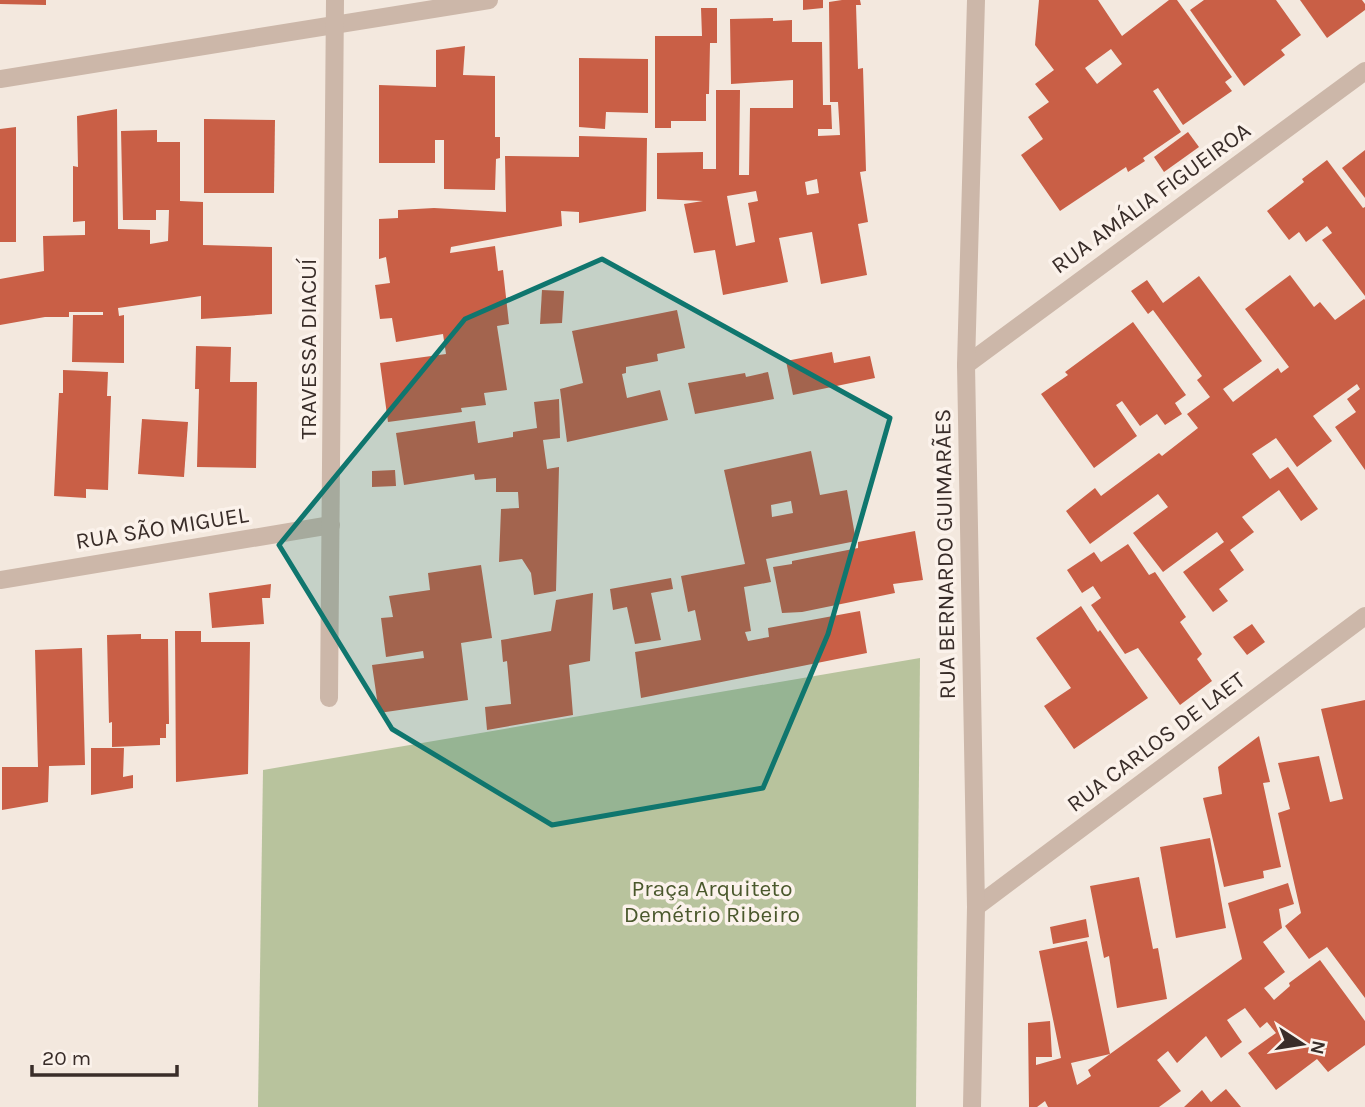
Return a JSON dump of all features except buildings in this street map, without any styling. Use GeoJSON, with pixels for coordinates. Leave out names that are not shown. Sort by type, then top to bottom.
{"type":"FeatureCollection","features":[{"type":"Feature","properties":{"kind":"street","name":"TRAVESSA DIACUÍ"},"geometry":{"type":"LineString","coordinates":[[329,698],[335,0]]}},
{"type":"Feature","properties":{"kind":"street"},"geometry":{"type":"LineString","coordinates":[[0,79],[489,0]]}},
{"type":"Feature","properties":{"kind":"street","name":"RUA BERNARDO GUIMARÃES"},"geometry":{"type":"LineString","coordinates":[[972,1107],[976,907],[966,365],[976,0]]}},
{"type":"Feature","properties":{"kind":"street","name":"RUA AMÁLIA FIGUEIROA"},"geometry":{"type":"LineString","coordinates":[[966,365],[1365,71]]}},
{"type":"Feature","properties":{"kind":"street","name":"RUA SÃO MIGUEL"},"geometry":{"type":"LineString","coordinates":[[0,579],[331,525]]}},
{"type":"Feature","properties":{"kind":"street","name":"RUA CARLOS DE LAET"},"geometry":{"type":"LineString","coordinates":[[976,907],[1365,616]]}},
{"type":"Feature","properties":{"kind":"highlighted area"},"geometry":{"type":"Polygon","coordinates":[[[602,259],[890,418],[828,634],[763,788],[552,825],[392,729],[279,545],[465,319],[602,259]]]}},
{"type":"Feature","properties":{"kind":"green space","name":"Praça Arquiteto Demétrio Ribeiro"},"geometry":{"type":"Polygon","coordinates":[[[920,658],[916,1107],[258,1107],[263,770],[920,658]]]}}]}
